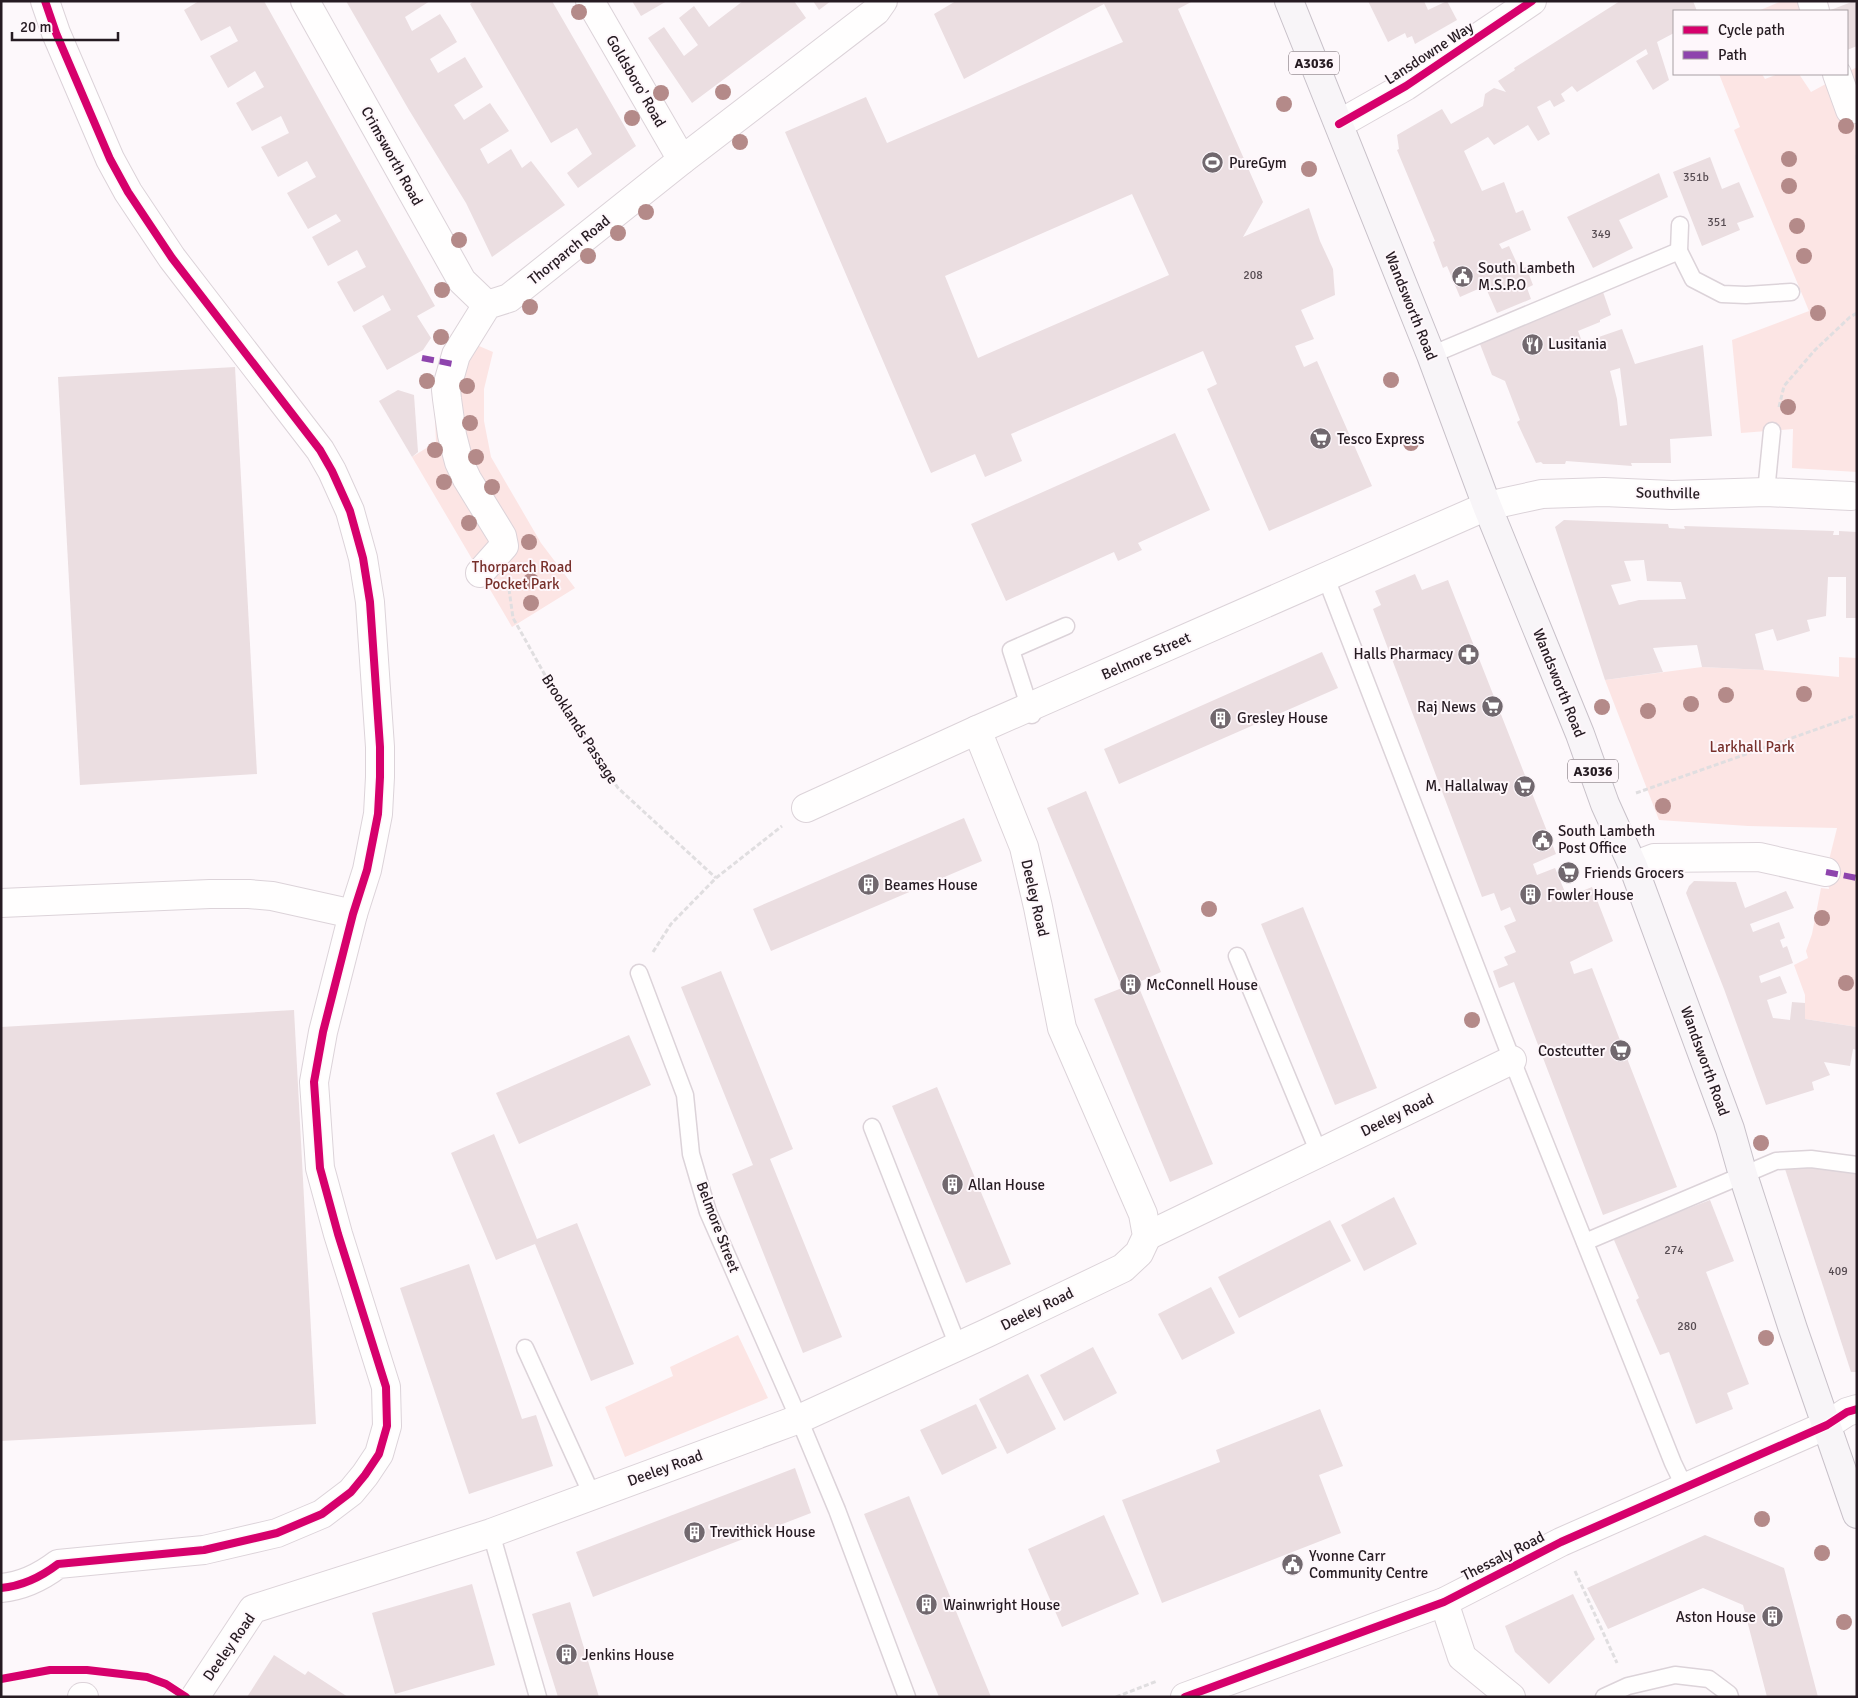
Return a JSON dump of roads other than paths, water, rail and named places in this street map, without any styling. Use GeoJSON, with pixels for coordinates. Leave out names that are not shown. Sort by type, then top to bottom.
{"type":"FeatureCollection","features":[{"type":"Feature","properties":{"kind":"main road","name":"Wandsworth Road"},"geometry":{"type":"LineString","coordinates":[[1289,1],[1431,355],[1487,506],[1580,734],[1605,804],[1633,866],[1730,1129],[1793,1329],[1857,1514]]}},
{"type":"Feature","properties":{"kind":"street"},"geometry":{"type":"LineString","coordinates":[[1,1588],[15,1586],[44,1575],[58,1564],[204,1550],[277,1533],[322,1514],[351,1492],[379,1454],[387,1426],[386,1387],[338,1234],[320,1168],[314,1082],[323,1032],[353,914],[364,882],[378,814],[380,747],[370,602],[363,558],[355,526],[332,471],[320,450],[172,258],[128,192],[110,159],[56,33],[45,1]]}},
{"type":"Feature","properties":{"kind":"street","name":"Crimsworth Road"},"geometry":{"type":"LineString","coordinates":[[305,1],[462,281],[487,305]]}},
{"type":"Feature","properties":{"kind":"street","name":"Goldsboro' Road"},"geometry":{"type":"LineString","coordinates":[[590,1],[682,160]]}},
{"type":"Feature","properties":{"kind":"street","name":"Thorparch Road"},"geometry":{"type":"LineString","coordinates":[[487,305],[509,298],[682,160],[876,11],[883,1]]}},
{"type":"Feature","properties":{"kind":"street","name":"Lansdowne Way"},"geometry":{"type":"LineString","coordinates":[[1339,124],[1421,76],[1532,1]]}},
{"type":"Feature","properties":{"kind":"street"},"geometry":{"type":"LineString","coordinates":[[1837,75],[1850,110]]}},
{"type":"Feature","properties":{"kind":"street"},"geometry":{"type":"LineString","coordinates":[[480,573],[504,546],[502,536],[467,479],[459,462],[452,435],[446,390],[456,355],[487,305]]}},
{"type":"Feature","properties":{"kind":"street","name":"Southville"},"geometry":{"type":"LineString","coordinates":[[1487,506],[1542,494],[1604,492],[1672,495],[1766,492],[1851,496]]}},
{"type":"Feature","properties":{"kind":"street","name":"Belmore Street"},"geometry":{"type":"LineString","coordinates":[[806,808],[977,730],[1030,711],[1487,506]]}},
{"type":"Feature","properties":{"kind":"street","name":"Deeley Road"},"geometry":{"type":"LineString","coordinates":[[195,1697],[253,1609],[491,1533],[800,1418],[1123,1268],[1139,1253],[1147,1236],[1143,1214],[1062,1028],[1038,907],[1024,848],[977,730]]}},
{"type":"Feature","properties":{"kind":"street"},"geometry":{"type":"LineString","coordinates":[[1633,866],[1654,858],[1759,857],[1826,872]]}},
{"type":"Feature","properties":{"kind":"street"},"geometry":{"type":"LineString","coordinates":[[1,903],[249,894],[272,896],[353,914]]}},
{"type":"Feature","properties":{"kind":"street","name":"Deeley Road"},"geometry":{"type":"LineString","coordinates":[[1147,1236],[1512,1060]]}},
{"type":"Feature","properties":{"kind":"street","name":"Thessaly Road"},"geometry":{"type":"LineString","coordinates":[[1185,1697],[1444,1602],[1561,1542],[1827,1425],[1847,1412],[1857,1409]]}},
{"type":"Feature","properties":{"kind":"street"},"geometry":{"type":"LineString","coordinates":[[1444,1602],[1462,1657],[1511,1697]]}},
{"type":"Feature","properties":{"kind":"lane"},"geometry":{"type":"LineString","coordinates":[[1680,226],[1679,251],[1693,279],[1722,294],[1746,295],[1790,292]]}},
{"type":"Feature","properties":{"kind":"lane"},"geometry":{"type":"LineString","coordinates":[[1431,355],[1679,251]]}},
{"type":"Feature","properties":{"kind":"lane"},"geometry":{"type":"LineString","coordinates":[[1766,492],[1772,431]]}},
{"type":"Feature","properties":{"kind":"lane"},"geometry":{"type":"LineString","coordinates":[[1326,578],[1512,1060],[1673,1463],[1685,1488]]}},
{"type":"Feature","properties":{"kind":"lane"},"geometry":{"type":"LineString","coordinates":[[1030,711],[1011,650],[1066,626]]}},
{"type":"Feature","properties":{"kind":"lane"},"geometry":{"type":"LineString","coordinates":[[1237,956],[1319,1153]]}},
{"type":"Feature","properties":{"kind":"lane","name":"Belmore Street"},"geometry":{"type":"LineString","coordinates":[[639,973],[685,1095],[691,1154],[708,1212],[800,1418],[837,1510],[907,1697]]}},
{"type":"Feature","properties":{"kind":"lane"},"geometry":{"type":"LineString","coordinates":[[872,1127],[958,1346]]}},
{"type":"Feature","properties":{"kind":"lane"},"geometry":{"type":"LineString","coordinates":[[1585,1242],[1776,1161],[1811,1159],[1857,1166]]}},
{"type":"Feature","properties":{"kind":"lane"},"geometry":{"type":"LineString","coordinates":[[525,1348],[592,1495]]}},
{"type":"Feature","properties":{"kind":"lane"},"geometry":{"type":"LineString","coordinates":[[491,1533],[538,1697]]}},
{"type":"Feature","properties":{"kind":"lane"},"geometry":{"type":"LineString","coordinates":[[1604,1697],[1628,1686],[1675,1675],[1709,1679],[1729,1694],[1730,1697]]}},
{"type":"Feature","properties":{"kind":"place","name":"PureGym"},"geometry":{"type":"Point","coordinates":[1213,163]}},
{"type":"Feature","properties":{"kind":"place","name":"South Lambeth M.S.P.O"},"geometry":{"type":"Point","coordinates":[1462,277]}},
{"type":"Feature","properties":{"kind":"place","name":"Lusitania"},"geometry":{"type":"Point","coordinates":[1532,344]}},
{"type":"Feature","properties":{"kind":"place","name":"Tesco Express"},"geometry":{"type":"Point","coordinates":[1321,439]}},
{"type":"Feature","properties":{"kind":"place","name":"Halls Pharmacy"},"geometry":{"type":"Point","coordinates":[1469,654]}},
{"type":"Feature","properties":{"kind":"place","name":"Raj News"},"geometry":{"type":"Point","coordinates":[1492,707]}},
{"type":"Feature","properties":{"kind":"place","name":"Gresley House"},"geometry":{"type":"Point","coordinates":[1221,718]}},
{"type":"Feature","properties":{"kind":"place","name":"M. Hallalway"},"geometry":{"type":"Point","coordinates":[1524,786]}},
{"type":"Feature","properties":{"kind":"place","name":"South Lambeth Post Office"},"geometry":{"type":"Point","coordinates":[1542,840]}},
{"type":"Feature","properties":{"kind":"place","name":"Friends Grocers"},"geometry":{"type":"Point","coordinates":[1568,873]}},
{"type":"Feature","properties":{"kind":"place","name":"Beames House"},"geometry":{"type":"Point","coordinates":[868,885]}},
{"type":"Feature","properties":{"kind":"place","name":"Fowler House"},"geometry":{"type":"Point","coordinates":[1531,895]}},
{"type":"Feature","properties":{"kind":"place","name":"McConnell House"},"geometry":{"type":"Point","coordinates":[1130,985]}},
{"type":"Feature","properties":{"kind":"place","name":"Costcutter"},"geometry":{"type":"Point","coordinates":[1621,1051]}},
{"type":"Feature","properties":{"kind":"place","name":"Allan House"},"geometry":{"type":"Point","coordinates":[952,1185]}},
{"type":"Feature","properties":{"kind":"place","name":"Trevithick House"},"geometry":{"type":"Point","coordinates":[694,1532]}},
{"type":"Feature","properties":{"kind":"place","name":"Yvonne Carr Community Centre"},"geometry":{"type":"Point","coordinates":[1293,1565]}},
{"type":"Feature","properties":{"kind":"place","name":"Wainwright House"},"geometry":{"type":"Point","coordinates":[927,1605]}},
{"type":"Feature","properties":{"kind":"place","name":"Aston House"},"geometry":{"type":"Point","coordinates":[1772,1617]}},
{"type":"Feature","properties":{"kind":"place","name":"Jenkins House"},"geometry":{"type":"Point","coordinates":[566,1655]}},
{"type":"Feature","properties":{"kind":"park label","name":"Thorparch Road Pocket Park"},"geometry":{"type":"Point","coordinates":[522,576]}},
{"type":"Feature","properties":{"kind":"park label","name":"Larkhall Park"},"geometry":{"type":"Point","coordinates":[1752,747]}}]}
